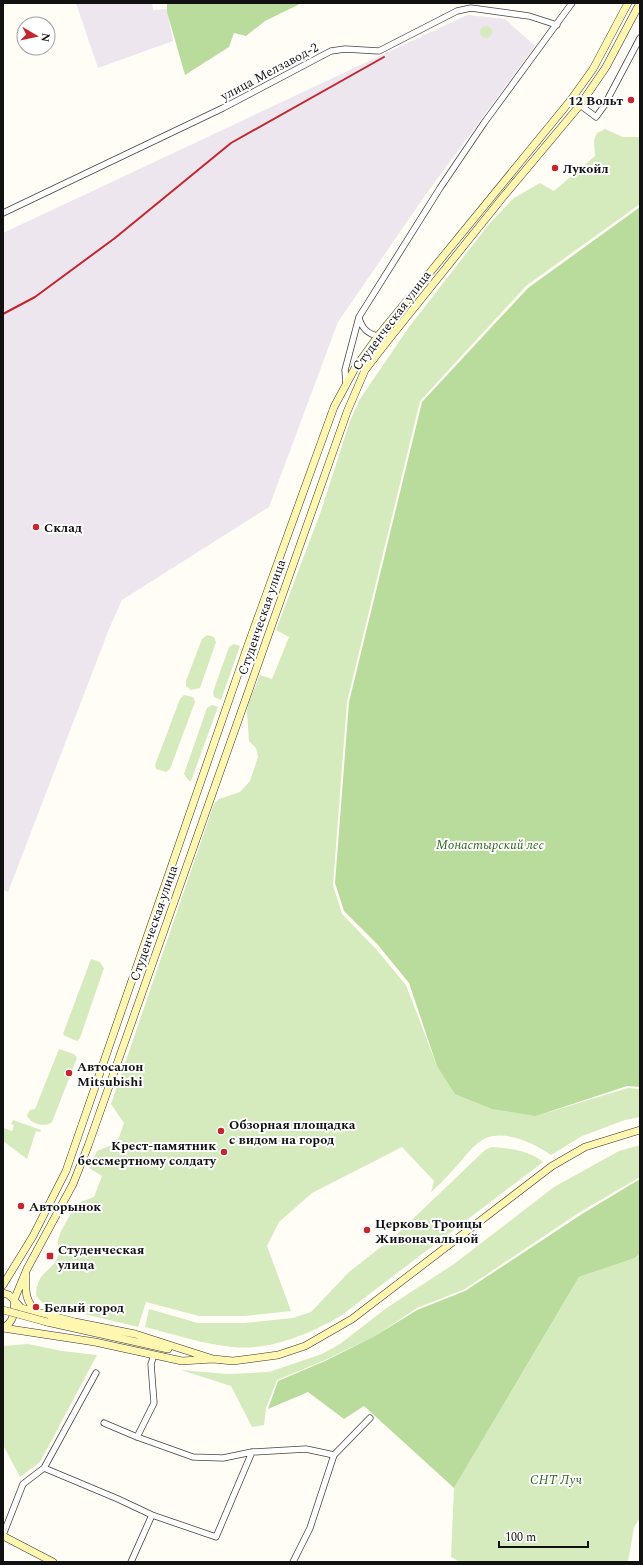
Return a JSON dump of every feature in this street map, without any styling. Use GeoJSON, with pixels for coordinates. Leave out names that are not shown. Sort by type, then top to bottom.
{"type":"FeatureCollection","features":[{"type":"Feature","properties":{"kind":"main road","name":"Студенческая улица"},"geometry":{"type":"LineString","coordinates":[[3,1285],[48,1209],[66,1171],[248,645],[334,408],[355,368],[378,336],[570,101],[593,69],[628,3]]}},
{"type":"Feature","properties":{"kind":"main road","name":"Студенческая улица"},"geometry":{"type":"LineString","coordinates":[[3,1328],[8,1325],[14,1317],[14,1300],[27,1268],[58,1214],[73,1184],[88,1146],[344,419],[365,370],[503,197],[580,105],[606,67],[640,3]]}},
{"type":"Feature","properties":{"kind":"main road"},"geometry":{"type":"LineString","coordinates":[[570,101],[580,105]]}},
{"type":"Feature","properties":{"kind":"main road"},"geometry":{"type":"LineString","coordinates":[[3,1310],[47,1322],[213,1359],[233,1361],[278,1355],[305,1346],[326,1336],[352,1319],[552,1166],[585,1147],[640,1130]]}},
{"type":"Feature","properties":{"kind":"main road"},"geometry":{"type":"LineString","coordinates":[[48,1209],[58,1214]]}},
{"type":"Feature","properties":{"kind":"main road"},"geometry":{"type":"LineString","coordinates":[[3,1279],[17,1262]]}},
{"type":"Feature","properties":{"kind":"main road"},"geometry":{"type":"LineString","coordinates":[[27,1268],[25,1297],[30,1305],[40,1313]]}},
{"type":"Feature","properties":{"kind":"main road"},"geometry":{"type":"LineString","coordinates":[[3,1293],[9,1295],[21,1308],[135,1334],[213,1359]]}},
{"type":"Feature","properties":{"kind":"main road"},"geometry":{"type":"LineString","coordinates":[[3,1328],[87,1341],[182,1361],[213,1359]]}},
{"type":"Feature","properties":{"kind":"main road"},"geometry":{"type":"LineString","coordinates":[[3,1535],[53,1562]]}},
{"type":"Feature","properties":{"kind":"street"},"geometry":{"type":"LineString","coordinates":[[346,384],[345,370],[359,318],[448,175],[484,123],[572,3]]}},
{"type":"Feature","properties":{"kind":"street","name":"улица Мелзавод-2"},"geometry":{"type":"LineString","coordinates":[[3,213],[223,108],[331,51],[345,49],[378,51],[457,11],[471,8],[529,16],[557,25]]}},
{"type":"Feature","properties":{"kind":"street"},"geometry":{"type":"LineString","coordinates":[[580,105],[596,117],[604,106],[640,38]]}},
{"type":"Feature","properties":{"kind":"street"},"geometry":{"type":"LineString","coordinates":[[359,318],[362,327],[371,335],[378,336]]}},
{"type":"Feature","properties":{"kind":"street"},"geometry":{"type":"LineString","coordinates":[[137,1437],[154,1403],[152,1364],[154,1355]]}},
{"type":"Feature","properties":{"kind":"street"},"geometry":{"type":"LineString","coordinates":[[3,1535],[23,1484],[44,1468],[96,1373]]}},
{"type":"Feature","properties":{"kind":"street"},"geometry":{"type":"LineString","coordinates":[[293,1562],[310,1528],[334,1455],[370,1418]]}},
{"type":"Feature","properties":{"kind":"street"},"geometry":{"type":"LineString","coordinates":[[104,1423],[137,1437],[193,1457],[223,1458],[252,1452],[306,1449],[334,1455]]}},
{"type":"Feature","properties":{"kind":"street"},"geometry":{"type":"LineString","coordinates":[[44,1468],[152,1515],[216,1537],[252,1452]]}},
{"type":"Feature","properties":{"kind":"street"},"geometry":{"type":"LineString","coordinates":[[132,1562],[152,1515]]}},
{"type":"Feature","properties":{"kind":"shaded area"},"geometry":{"type":"Polygon","coordinates":[[[76,3],[152,3],[153,10],[167,9],[173,41],[98,68],[76,3]]]}},
{"type":"Feature","properties":{"kind":"shaded area"},"geometry":{"type":"Polygon","coordinates":[[[467,15],[505,19],[535,46],[424,197],[338,322],[269,507],[122,600],[109,629],[8,892],[3,890],[3,233],[467,15]]]}},
{"type":"Feature","properties":{"kind":"green space"},"geometry":{"type":"Polygon","coordinates":[[[167,3],[302,3],[265,21],[246,36],[234,33],[229,47],[185,75],[167,12],[167,3]]]}},
{"type":"Feature","properties":{"kind":"green space"},"geometry":{"type":"Polygon","coordinates":[[[488,26],[491,27],[491,37],[484,38],[481,37],[480,30],[481,27],[488,26]]]}},
{"type":"Feature","properties":{"kind":"green space"},"geometry":{"type":"Polygon","coordinates":[[[605,129],[623,137],[640,137],[640,204],[526,286],[420,401],[347,702],[333,885],[342,914],[376,949],[406,985],[437,1066],[536,1116],[628,1088],[640,1089],[640,1117],[625,1120],[582,1136],[551,1155],[528,1142],[519,1139],[492,1136],[479,1142],[471,1149],[448,1176],[431,1192],[434,1181],[402,1147],[312,1193],[279,1222],[267,1246],[291,1311],[244,1316],[199,1316],[146,1302],[138,1327],[43,1304],[36,1295],[37,1287],[39,1281],[52,1266],[58,1256],[58,1240],[61,1231],[76,1204],[94,1197],[102,1176],[89,1168],[97,1151],[117,1143],[124,1123],[111,1104],[214,804],[219,799],[240,792],[250,781],[258,757],[256,748],[249,741],[247,711],[249,702],[260,675],[272,679],[289,637],[276,630],[321,511],[350,421],[360,399],[409,327],[489,224],[514,198],[540,183],[554,191],[595,156],[594,140],[597,133],[605,129]]]}},
{"type":"Feature","properties":{"kind":"green space","name":"Монастырский лес"},"geometry":{"type":"Polygon","coordinates":[[[640,207],[640,1087],[627,1086],[536,1116],[492,1109],[455,1094],[437,1066],[409,983],[378,945],[344,911],[335,883],[349,702],[422,402],[528,288],[640,207]]]}},
{"type":"Feature","properties":{"kind":"green space"},"geometry":{"type":"Polygon","coordinates":[[[207,635],[214,637],[216,642],[200,688],[191,690],[186,686],[186,681],[202,639],[207,635]]]}},
{"type":"Feature","properties":{"kind":"green space"},"geometry":{"type":"Polygon","coordinates":[[[234,644],[240,646],[221,700],[214,697],[213,692],[229,647],[234,644]]]}},
{"type":"Feature","properties":{"kind":"green space"},"geometry":{"type":"Polygon","coordinates":[[[184,695],[193,697],[195,702],[170,769],[166,772],[156,769],[155,765],[180,699],[184,695]]]}},
{"type":"Feature","properties":{"kind":"green space"},"geometry":{"type":"Polygon","coordinates":[[[212,705],[218,707],[191,781],[189,781],[184,774],[207,708],[212,705]]]}},
{"type":"Feature","properties":{"kind":"green space"},"geometry":{"type":"Polygon","coordinates":[[[91,959],[100,962],[104,968],[80,1038],[77,1041],[63,1034],[91,959]]]}},
{"type":"Feature","properties":{"kind":"green space"},"geometry":{"type":"Polygon","coordinates":[[[59,1049],[74,1054],[77,1058],[52,1122],[46,1125],[34,1123],[28,1118],[27,1115],[30,1110],[35,1109],[59,1049]]]}},
{"type":"Feature","properties":{"kind":"green space"},"geometry":{"type":"Polygon","coordinates":[[[13,1120],[41,1130],[40,1132],[36,1131],[27,1159],[3,1141],[4,1128],[12,1131],[14,1125],[11,1124],[13,1120]]]}},
{"type":"Feature","properties":{"kind":"green space"},"geometry":{"type":"Polygon","coordinates":[[[640,1145],[640,1177],[580,1212],[465,1289],[417,1308],[375,1336],[325,1360],[277,1380],[266,1408],[264,1425],[252,1427],[231,1386],[181,1370],[228,1374],[269,1372],[322,1354],[340,1344],[388,1307],[454,1264],[554,1187],[619,1151],[640,1145]]]}},
{"type":"Feature","properties":{"kind":"green space"},"geometry":{"type":"Polygon","coordinates":[[[492,1147],[512,1149],[526,1153],[543,1162],[342,1315],[317,1329],[275,1344],[246,1348],[210,1344],[145,1327],[149,1309],[198,1323],[245,1323],[293,1318],[311,1312],[349,1272],[395,1236],[485,1150],[492,1147]]]}},
{"type":"Feature","properties":{"kind":"green space"},"geometry":{"type":"Polygon","coordinates":[[[640,1179],[640,1253],[635,1258],[579,1277],[454,1488],[364,1406],[344,1419],[308,1392],[268,1409],[278,1381],[325,1361],[375,1336],[417,1310],[465,1291],[582,1214],[640,1179]]]}},
{"type":"Feature","properties":{"kind":"green space","name":"СНТ Луч"},"geometry":{"type":"Polygon","coordinates":[[[640,1253],[640,1518],[634,1527],[628,1562],[460,1562],[451,1557],[454,1488],[579,1277],[635,1258],[640,1253]]]}},
{"type":"Feature","properties":{"kind":"green space"},"geometry":{"type":"Polygon","coordinates":[[[28,1344],[62,1351],[97,1355],[40,1462],[20,1477],[3,1445],[3,1346],[28,1344]]]}},
{"type":"Feature","properties":{"kind":"railway"},"geometry":{"type":"LineString","coordinates":[[3,314],[35,297],[115,238],[231,143],[384,57]]}},
{"type":"Feature","properties":{"kind":"place","name":"12 Вольт"},"geometry":{"type":"Point","coordinates":[631,100]}},
{"type":"Feature","properties":{"kind":"place","name":"Лукойл"},"geometry":{"type":"Point","coordinates":[555,168]}},
{"type":"Feature","properties":{"kind":"place","name":"Склад"},"geometry":{"type":"Point","coordinates":[36,527]}},
{"type":"Feature","properties":{"kind":"place","name":"Автосалон Mitsubishi"},"geometry":{"type":"Point","coordinates":[69,1073]}},
{"type":"Feature","properties":{"kind":"place","name":"Обзорная площадка с видом на город"},"geometry":{"type":"Point","coordinates":[221,1131]}},
{"type":"Feature","properties":{"kind":"place","name":"Крест-памятник бессмертному солдату"},"geometry":{"type":"Point","coordinates":[224,1152]}},
{"type":"Feature","properties":{"kind":"place","name":"Авторынок"},"geometry":{"type":"Point","coordinates":[21,1206]}},
{"type":"Feature","properties":{"kind":"place","name":"Церковь Троицы Живоначальной"},"geometry":{"type":"Point","coordinates":[367,1230]}},
{"type":"Feature","properties":{"kind":"place","name":"Студенческая улица"},"geometry":{"type":"Point","coordinates":[50,1256]}},
{"type":"Feature","properties":{"kind":"place","name":"Белый город"},"geometry":{"type":"Point","coordinates":[36,1307]}}]}
